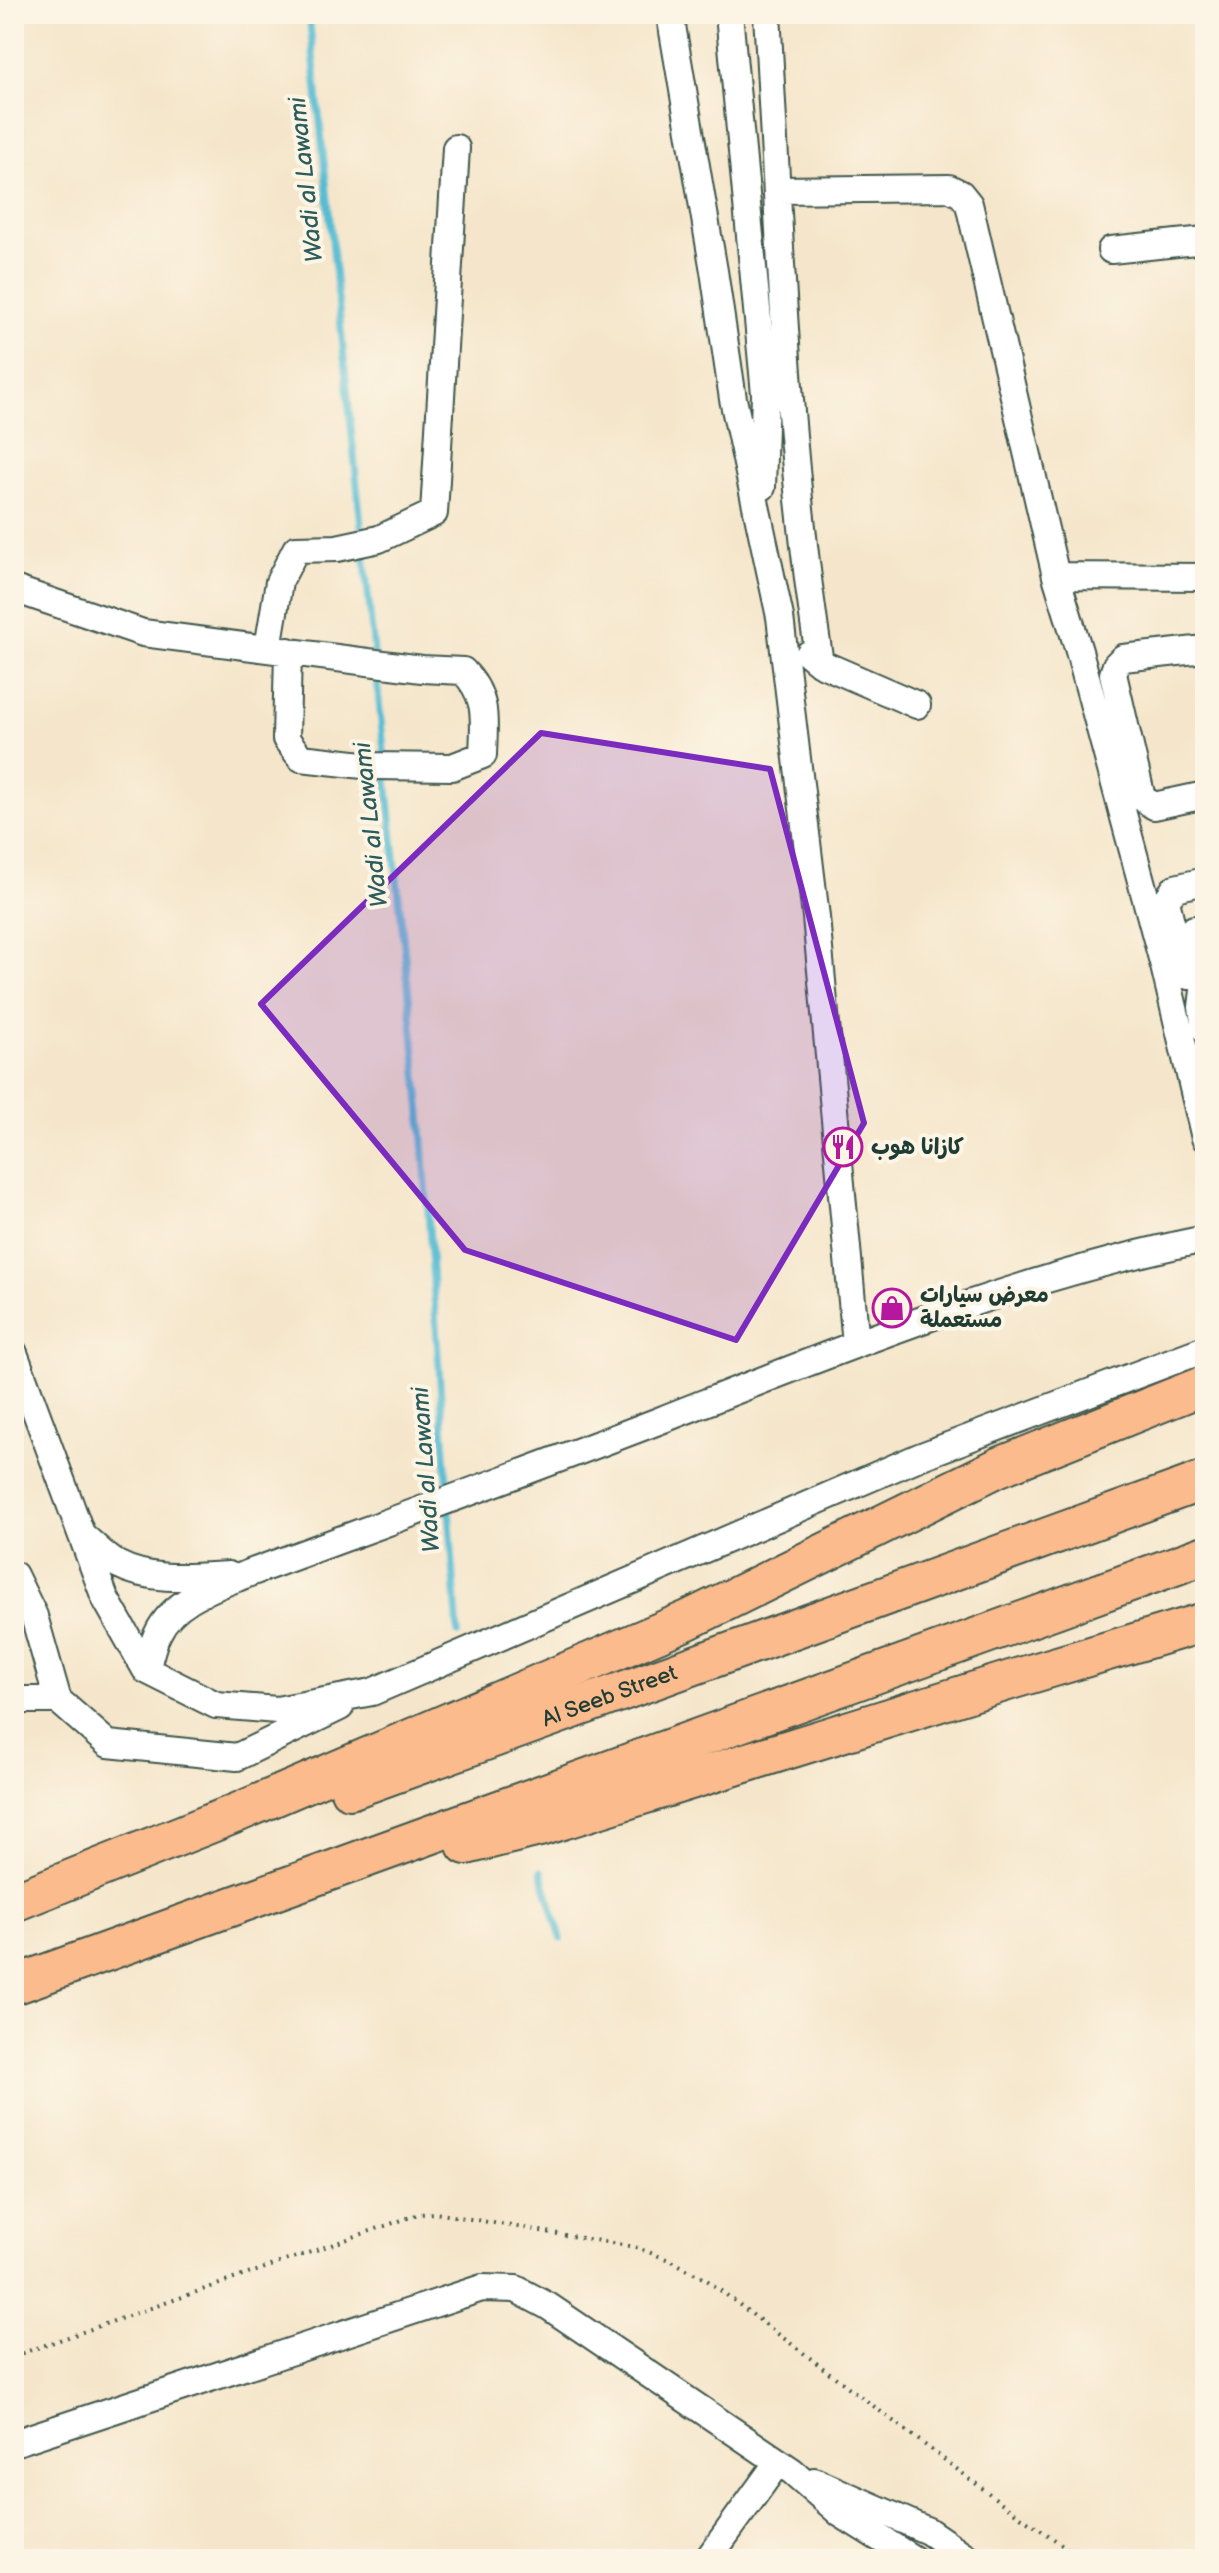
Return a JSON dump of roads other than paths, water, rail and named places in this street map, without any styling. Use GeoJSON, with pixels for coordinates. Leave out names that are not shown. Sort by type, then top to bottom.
{"type":"FeatureCollection","features":[{"type":"Feature","properties":{"kind":"highway"},"geometry":{"type":"LineString","coordinates":[[14,1902],[234,1814],[688,1620],[999,1467],[1205,1385]]}},
{"type":"Feature","properties":{"kind":"highway","name":"Al Seeb Street"},"geometry":{"type":"LineString","coordinates":[[14,1913],[1205,1480]]}},
{"type":"Feature","properties":{"kind":"highway"},"geometry":{"type":"LineString","coordinates":[[14,1985],[1205,1555]]}},
{"type":"Feature","properties":{"kind":"highway"},"geometry":{"type":"LineString","coordinates":[[277,1891],[543,1826],[1205,1622]]}},
{"type":"Feature","properties":{"kind":"street"},"geometry":{"type":"LineString","coordinates":[[670,14],[733,399],[780,617],[816,917],[856,1344]]}},
{"type":"Feature","properties":{"kind":"street"},"geometry":{"type":"LineString","coordinates":[[729,14],[765,394],[760,523]]}},
{"type":"Feature","properties":{"kind":"street"},"geometry":{"type":"LineString","coordinates":[[767,14],[789,380],[802,535],[820,663]]}},
{"type":"Feature","properties":{"kind":"street"},"geometry":{"type":"LineString","coordinates":[[14,589],[143,633],[278,649],[422,669],[463,671],[477,685],[485,714],[483,755],[452,767],[372,766],[301,758],[286,739],[278,649],[279,582],[296,549],[337,548],[379,539],[434,513],[456,148]]}},
{"type":"Feature","properties":{"kind":"street"},"geometry":{"type":"LineString","coordinates":[[778,190],[949,188],[961,194],[969,204],[1056,576],[1164,966],[1205,1138]]}},
{"type":"Feature","properties":{"kind":"street"},"geometry":{"type":"LineString","coordinates":[[1111,250],[1205,240]]}},
{"type":"Feature","properties":{"kind":"street"},"geometry":{"type":"LineString","coordinates":[[1056,576],[1205,577]]}},
{"type":"Feature","properties":{"kind":"street"},"geometry":{"type":"LineString","coordinates":[[780,617],[800,647],[820,663],[917,705]]}},
{"type":"Feature","properties":{"kind":"street"},"geometry":{"type":"LineString","coordinates":[[1205,649],[1123,658],[1113,674],[1139,791],[1147,804],[1154,806],[1205,795]]}},
{"type":"Feature","properties":{"kind":"street"},"geometry":{"type":"LineString","coordinates":[[1194,929],[1205,971],[1188,976],[1183,972],[1166,901],[1175,888],[1205,881]]}},
{"type":"Feature","properties":{"kind":"street"},"geometry":{"type":"LineString","coordinates":[[1205,982],[1202,1007],[1205,1029]]}},
{"type":"Feature","properties":{"kind":"street"},"geometry":{"type":"LineString","coordinates":[[146,1670],[158,1633],[172,1613],[199,1594],[247,1574],[570,1455],[856,1344],[1045,1278],[1205,1239]]}},
{"type":"Feature","properties":{"kind":"street"},"geometry":{"type":"LineString","coordinates":[[14,1575],[34,1616],[58,1700],[108,1744],[237,1757],[372,1692],[919,1457],[1205,1349]]}},
{"type":"Feature","properties":{"kind":"street"},"geometry":{"type":"LineString","coordinates":[[14,1353],[105,1598],[146,1670],[216,1705],[277,1710],[372,1692]]}},
{"type":"Feature","properties":{"kind":"street"},"geometry":{"type":"LineString","coordinates":[[80,1534],[117,1564],[151,1575],[184,1578],[247,1574]]}},
{"type":"Feature","properties":{"kind":"street"},"geometry":{"type":"LineString","coordinates":[[1017,1678],[1115,1656],[1205,1642]]}},
{"type":"Feature","properties":{"kind":"street"},"geometry":{"type":"LineString","coordinates":[[14,1700],[58,1700]]}},
{"type":"Feature","properties":{"kind":"street"},"geometry":{"type":"LineString","coordinates":[[14,2443],[482,2288],[516,2289],[548,2306],[785,2466],[841,2514],[913,2559]]}},
{"type":"Feature","properties":{"kind":"street"},"geometry":{"type":"LineString","coordinates":[[708,2559],[785,2466]]}},
{"type":"Feature","properties":{"kind":"street"},"geometry":{"type":"LineString","coordinates":[[785,2466],[928,2531],[969,2559]]}},
{"type":"Feature","properties":{"kind":"waterway","name":"Wadi al Lawami"},"geometry":{"type":"LineString","coordinates":[[309,14],[421,1113],[448,1495]]}},
{"type":"Feature","properties":{"kind":"waterway","name":"Wadi al Lawami"},"geometry":{"type":"LineString","coordinates":[[449,1508],[458,1633]]}},
{"type":"Feature","properties":{"kind":"waterway","name":"Wadi al Lawami"},"geometry":{"type":"LineString","coordinates":[[541,1871],[561,1938]]}},
{"type":"Feature","properties":{"kind":"place","name":"كازانا هوب"},"geometry":{"type":"Point","coordinates":[843,1147]}},
{"type":"Feature","properties":{"kind":"place","name":"معرض سيارات مستعملة"},"geometry":{"type":"Point","coordinates":[892,1308]}}]}
